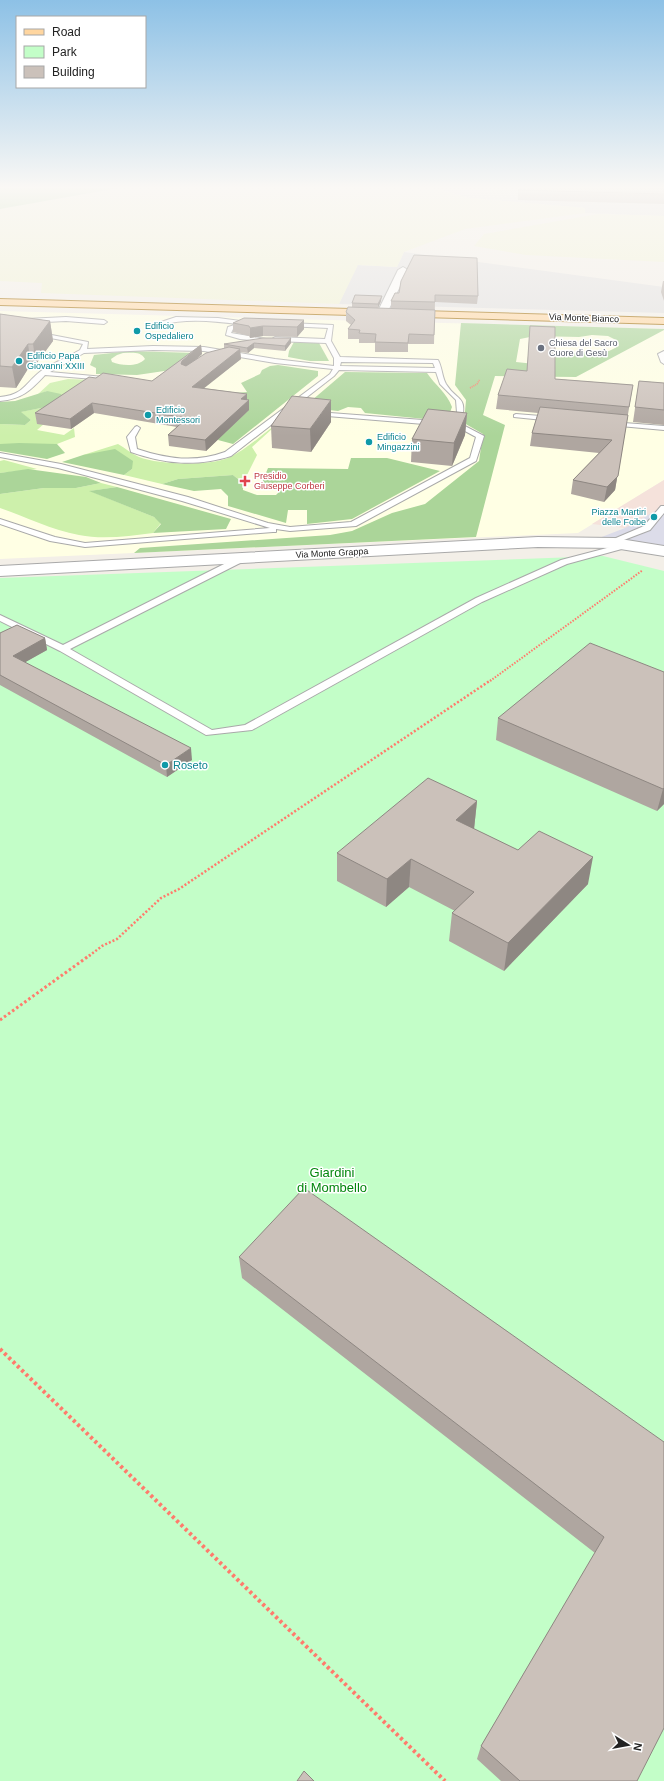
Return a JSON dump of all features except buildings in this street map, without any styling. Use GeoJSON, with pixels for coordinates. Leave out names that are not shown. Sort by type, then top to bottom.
{"type":"FeatureCollection","features":[{"type":"Feature","properties":{"kind":"main road","name":"Via Monte Bianco"},"geometry":{"type":"LineString","coordinates":[[0,302],[664,321]]}},
{"type":"Feature","properties":{"kind":"street"},"geometry":{"type":"LineString","coordinates":[[382,313],[403,270]]}},
{"type":"Feature","properties":{"kind":"street","name":"Via Monte Grappa"},"geometry":{"type":"LineString","coordinates":[[0,571],[538,542],[608,543],[664,551]]}},
{"type":"Feature","properties":{"kind":"lane"},"geometry":{"type":"LineString","coordinates":[[17,323],[66,319],[104,322]]}},
{"type":"Feature","properties":{"kind":"lane"},"geometry":{"type":"LineString","coordinates":[[161,322],[176,319],[211,320],[258,325]]}},
{"type":"Feature","properties":{"kind":"lane"},"geometry":{"type":"LineString","coordinates":[[243,324],[230,328],[228,334],[240,337],[263,339],[328,341]]}},
{"type":"Feature","properties":{"kind":"lane"},"geometry":{"type":"LineString","coordinates":[[137,428],[131,437],[134,450],[156,459],[188,462],[215,460],[228,454],[286,412],[332,375],[338,368],[339,359],[328,341],[332,326],[280,325]]}},
{"type":"Feature","properties":{"kind":"lane"},"geometry":{"type":"LineString","coordinates":[[32,333],[86,343],[83,351]]}},
{"type":"Feature","properties":{"kind":"lane"},"geometry":{"type":"LineString","coordinates":[[234,343],[263,339]]}},
{"type":"Feature","properties":{"kind":"lane"},"geometry":{"type":"LineString","coordinates":[[207,354],[220,345]]}},
{"type":"Feature","properties":{"kind":"lane"},"geometry":{"type":"LineString","coordinates":[[0,399],[13,398],[27,390],[43,373],[83,351],[153,348],[207,354],[235,353],[275,361],[338,368],[439,370]]}},
{"type":"Feature","properties":{"kind":"lane"},"geometry":{"type":"LineString","coordinates":[[207,354],[235,353]]}},
{"type":"Feature","properties":{"kind":"lane"},"geometry":{"type":"LineString","coordinates":[[664,353],[661,354],[664,362]]}},
{"type":"Feature","properties":{"kind":"lane"},"geometry":{"type":"LineString","coordinates":[[0,520],[53,540],[85,545],[353,524],[473,459],[480,436],[453,425],[460,413],[459,400],[443,384],[436,361],[339,359]]}},
{"type":"Feature","properties":{"kind":"lane"},"geometry":{"type":"LineString","coordinates":[[388,369],[392,365],[392,360]]}},
{"type":"Feature","properties":{"kind":"lane"},"geometry":{"type":"LineString","coordinates":[[43,373],[110,379]]}},
{"type":"Feature","properties":{"kind":"lane"},"geometry":{"type":"LineString","coordinates":[[286,412],[293,412]]}},
{"type":"Feature","properties":{"kind":"lane"},"geometry":{"type":"LineString","coordinates":[[309,414],[441,424]]}},
{"type":"Feature","properties":{"kind":"lane"},"geometry":{"type":"LineString","coordinates":[[516,416],[563,420]]}},
{"type":"Feature","properties":{"kind":"lane"},"geometry":{"type":"LineString","coordinates":[[602,423],[664,428]]}},
{"type":"Feature","properties":{"kind":"lane"},"geometry":{"type":"LineString","coordinates":[[0,455],[58,466],[185,499],[267,526],[290,529]]}},
{"type":"Feature","properties":{"kind":"lane"},"geometry":{"type":"LineString","coordinates":[[608,543],[647,528],[664,508]]}},
{"type":"Feature","properties":{"kind":"lane"},"geometry":{"type":"LineString","coordinates":[[0,618],[63,649],[210,733],[248,728],[479,600],[564,562],[626,545]]}},
{"type":"Feature","properties":{"kind":"lane"},"geometry":{"type":"LineString","coordinates":[[63,649],[245,557]]}},
{"type":"Feature","properties":{"kind":"path"},"geometry":{"type":"LineString","coordinates":[[0,1020],[102,946],[117,939],[133,922],[161,898],[179,889],[513,666],[628,583],[646,568]]}},
{"type":"Feature","properties":{"kind":"path"},"geometry":{"type":"LineString","coordinates":[[0,1349],[445,1781]]}},
{"type":"Feature","properties":{"kind":"shaded area"},"geometry":{"type":"Polygon","coordinates":[[[0,270],[356,270],[339,304],[41,293],[42,283],[0,281],[0,270]]]}},
{"type":"Feature","properties":{"kind":"shaded area"},"geometry":{"type":"Polygon","coordinates":[[[355,270],[539,270],[664,287],[664,313],[339,304],[355,270]]]}},
{"type":"Feature","properties":{"kind":"shaded area","name":"Presidio Giuseppe Corberi"},"geometry":{"type":"Polygon","coordinates":[[[0,311],[664,329],[664,480],[578,533],[0,559],[0,311]]]}},
{"type":"Feature","properties":{"kind":"shaded area"},"geometry":{"type":"Polygon","coordinates":[[[664,480],[664,506],[625,528],[592,524],[664,480]]]}},
{"type":"Feature","properties":{"kind":"shaded area","name":"Piazza Martiri delle Foibe"},"geometry":{"type":"Polygon","coordinates":[[[664,506],[664,546],[599,538],[625,528],[664,506]]]}},
{"type":"Feature","properties":{"kind":"green space"},"geometry":{"type":"Polygon","coordinates":[[[461,323],[664,329],[576,377],[495,376],[483,415],[505,425],[476,537],[134,553],[140,548],[330,535],[352,531],[392,513],[425,504],[479,461],[483,434],[464,423],[466,400],[455,385],[461,323]],[[535,336],[520,339],[516,362],[535,364],[544,360],[575,353],[609,351],[619,346],[618,341],[608,336],[535,336]]]}},
{"type":"Feature","properties":{"kind":"green space"},"geometry":{"type":"Polygon","coordinates":[[[294,342],[319,343],[329,361],[310,361],[288,357],[289,351],[294,342]]]}},
{"type":"Feature","properties":{"kind":"green space"},"geometry":{"type":"Polygon","coordinates":[[[130,351],[195,353],[171,370],[137,375],[96,374],[96,368],[90,365],[94,355],[130,351]],[[123,353],[111,359],[112,362],[134,365],[145,359],[143,356],[138,354],[123,353]]]}},
{"type":"Feature","properties":{"kind":"green space"},"geometry":{"type":"Polygon","coordinates":[[[278,365],[318,371],[318,376],[233,444],[218,440],[234,393],[247,392],[241,383],[260,374],[262,370],[270,366],[278,365]]]}},
{"type":"Feature","properties":{"kind":"green space"},"geometry":{"type":"Polygon","coordinates":[[[345,372],[427,373],[447,397],[452,407],[449,415],[425,419],[365,413],[361,408],[348,407],[338,411],[304,407],[345,372]]]}},
{"type":"Feature","properties":{"kind":"green space"},"geometry":{"type":"Polygon","coordinates":[[[68,379],[94,380],[37,430],[64,435],[74,428],[75,437],[57,444],[0,444],[0,424],[25,425],[31,420],[20,412],[56,405],[47,391],[37,395],[50,383],[68,379]]]}},
{"type":"Feature","properties":{"kind":"green space"},"geometry":{"type":"Polygon","coordinates":[[[47,391],[61,394],[64,399],[56,405],[21,412],[31,420],[25,425],[0,424],[0,402],[15,401],[47,391]]]}},
{"type":"Feature","properties":{"kind":"green space"},"geometry":{"type":"Polygon","coordinates":[[[283,419],[252,447],[257,455],[243,483],[233,475],[178,479],[162,484],[124,475],[132,469],[83,455],[118,444],[139,457],[159,462],[184,464],[219,461],[243,450],[283,419]]]}},
{"type":"Feature","properties":{"kind":"green space"},"geometry":{"type":"Polygon","coordinates":[[[0,444],[57,444],[65,453],[47,459],[0,451],[0,444]]]}},
{"type":"Feature","properties":{"kind":"green space"},"geometry":{"type":"Polygon","coordinates":[[[115,449],[133,461],[132,469],[124,475],[62,462],[83,455],[115,449]]]}},
{"type":"Feature","properties":{"kind":"green space"},"geometry":{"type":"Polygon","coordinates":[[[351,458],[387,458],[440,471],[352,519],[307,524],[307,510],[288,510],[286,523],[228,506],[228,496],[221,489],[194,491],[162,484],[178,479],[233,475],[243,483],[243,490],[257,495],[276,495],[284,487],[261,485],[268,468],[348,469],[351,458]]]}},
{"type":"Feature","properties":{"kind":"green space"},"geometry":{"type":"Polygon","coordinates":[[[4,460],[37,469],[0,473],[0,461],[4,460]]]}},
{"type":"Feature","properties":{"kind":"green space"},"geometry":{"type":"Polygon","coordinates":[[[28,469],[86,477],[101,483],[76,488],[44,488],[0,494],[0,473],[28,469]]]}},
{"type":"Feature","properties":{"kind":"green space"},"geometry":{"type":"Polygon","coordinates":[[[101,483],[117,487],[90,491],[154,517],[161,523],[153,533],[107,537],[79,535],[49,527],[0,508],[0,494],[44,488],[76,488],[101,483]]]}},
{"type":"Feature","properties":{"kind":"green space"},"geometry":{"type":"Polygon","coordinates":[[[117,487],[231,519],[226,529],[153,533],[161,524],[154,517],[89,491],[117,487]]]}},
{"type":"Feature","properties":{"kind":"green space","name":"Giardini di Mombello"},"geometry":{"type":"Polygon","coordinates":[[[603,556],[664,571],[664,1781],[0,1781],[0,578],[603,556]]]}},
{"type":"Feature","properties":{"kind":"place","name":"Edificio Ospedaliero"},"geometry":{"type":"Point","coordinates":[137,331]}},
{"type":"Feature","properties":{"kind":"place","name":"Chiesa del Sacro Cuore di Gesù"},"geometry":{"type":"Point","coordinates":[541,348]}},
{"type":"Feature","properties":{"kind":"place","name":"Edificio Papa Giovanni XXIII"},"geometry":{"type":"Point","coordinates":[19,361]}},
{"type":"Feature","properties":{"kind":"place","name":"Edificio Montessori"},"geometry":{"type":"Point","coordinates":[148,415]}},
{"type":"Feature","properties":{"kind":"place","name":"Edificio Mingazzini"},"geometry":{"type":"Point","coordinates":[369,442]}},
{"type":"Feature","properties":{"kind":"place","name":"Presidio Giuseppe Corberi"},"geometry":{"type":"Point","coordinates":[245,481]}},
{"type":"Feature","properties":{"kind":"place","name":"Piazza Martiri delle Foibe"},"geometry":{"type":"Point","coordinates":[654,517]}},
{"type":"Feature","properties":{"kind":"place","name":"Roseto"},"geometry":{"type":"Point","coordinates":[165,765]}}]}
